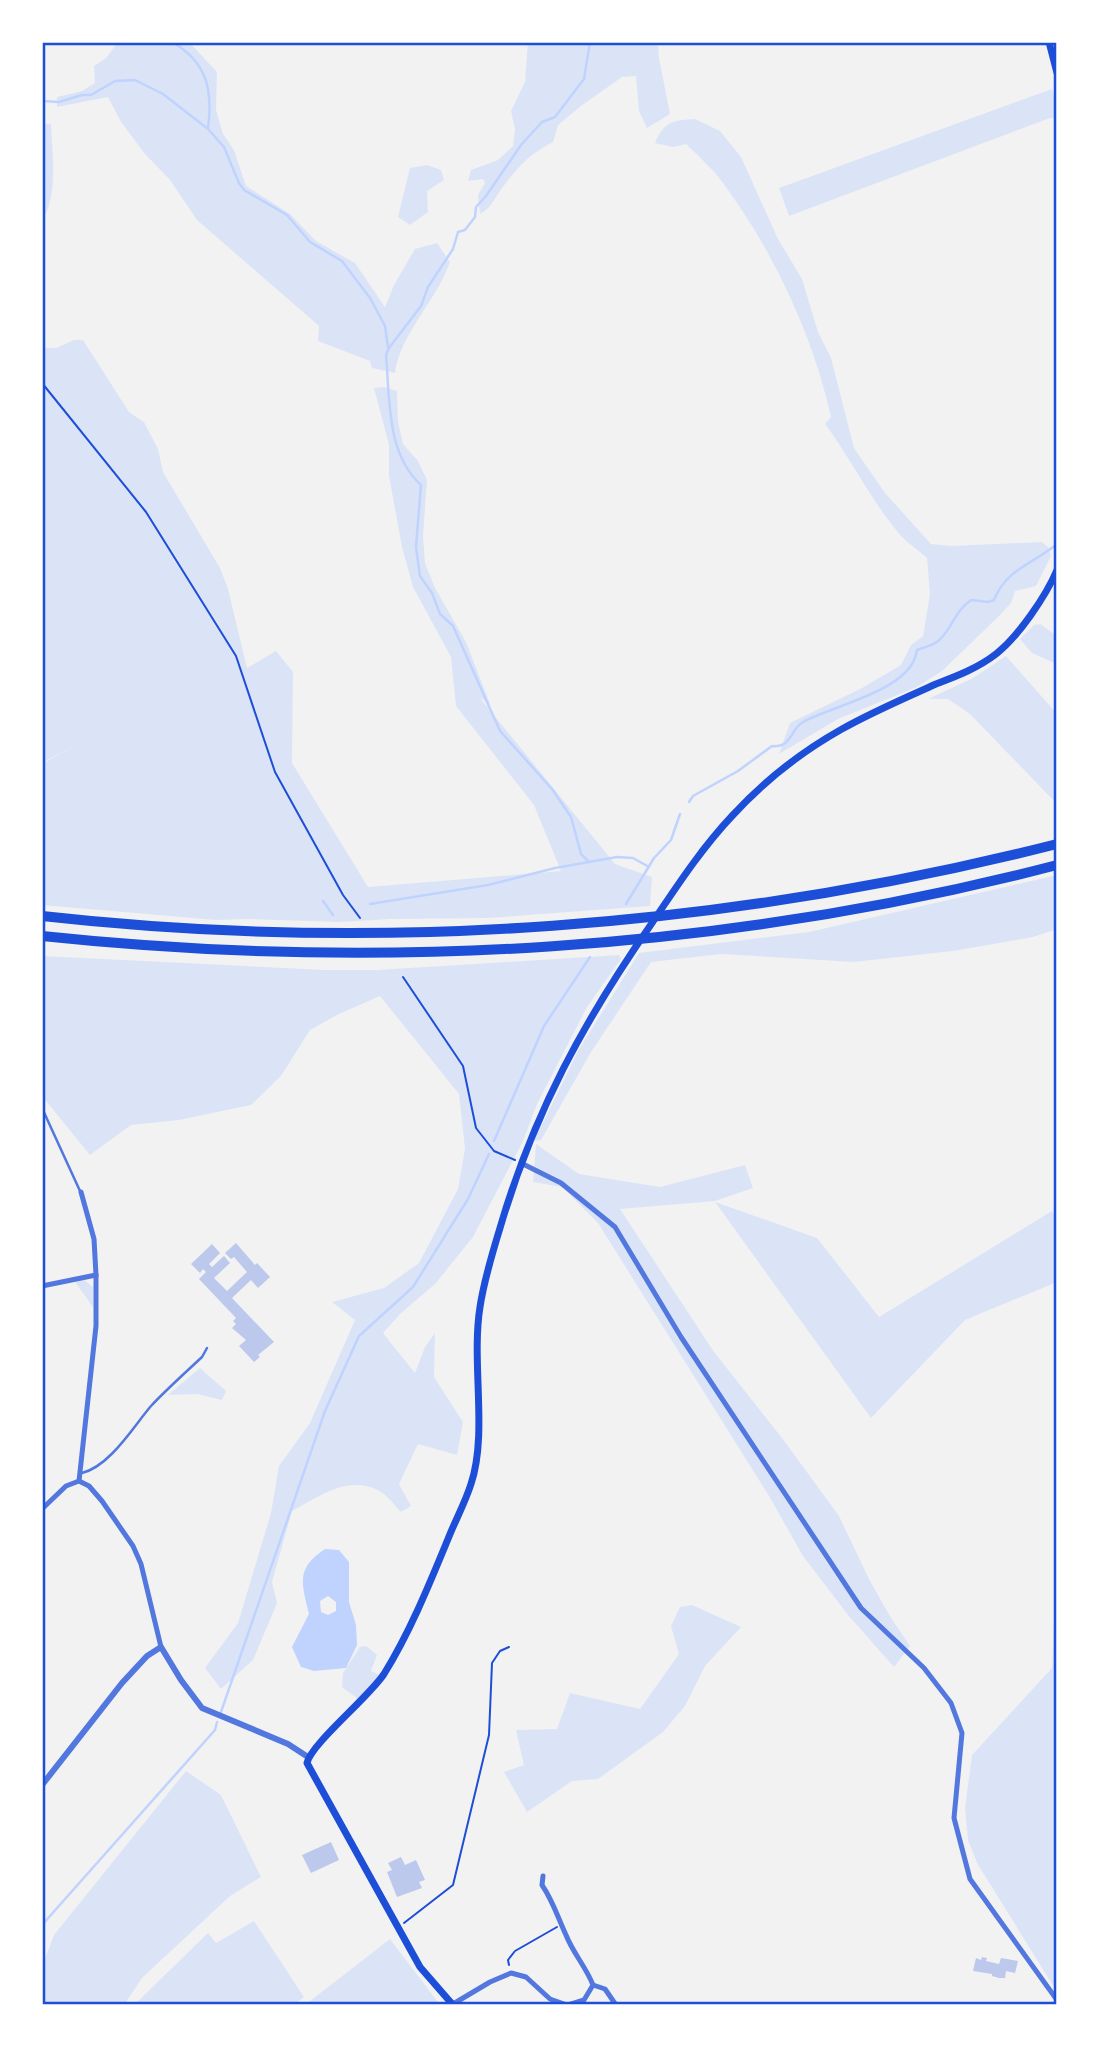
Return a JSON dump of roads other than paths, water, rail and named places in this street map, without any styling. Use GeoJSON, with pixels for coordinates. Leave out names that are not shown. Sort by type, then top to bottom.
{"type":"FeatureCollection","features":[{"type":"Feature","properties":{"kind":"highway"},"geometry":{"type":"LineString","coordinates":[[42,916],[147,926],[321,933],[482,930],[675,915],[872,886],[1057,844]]}},
{"type":"Feature","properties":{"kind":"highway"},"geometry":{"type":"LineString","coordinates":[[42,936],[163,947],[301,953],[452,952],[611,943],[752,926],[877,905],[1057,865]]}},
{"type":"Feature","properties":{"kind":"main road"},"geometry":{"type":"LineString","coordinates":[[1049,42],[1057,73]]}},
{"type":"Feature","properties":{"kind":"main road"},"geometry":{"type":"LineString","coordinates":[[453,2004],[420,1967],[307,1763],[308,1757],[384,1674],[424,1598],[472,1482],[478,1414],[476,1339],[480,1306],[489,1263],[521,1163],[550,1093],[591,1016],[684,876],[729,818],[752,794],[789,764],[845,727],[962,674],[997,653],[1033,612],[1057,570]]}},
{"type":"Feature","properties":{"kind":"street"},"geometry":{"type":"LineString","coordinates":[[521,1163],[561,1183],[615,1227],[681,1337],[861,1608],[924,1668],[951,1703],[962,1733],[954,1818],[970,1879],[1057,2000]]}},
{"type":"Feature","properties":{"kind":"street"},"geometry":{"type":"LineString","coordinates":[[79,1481],[96,1326],[94,1239],[81,1192]]}},
{"type":"Feature","properties":{"kind":"street"},"geometry":{"type":"LineString","coordinates":[[42,1286],[96,1275]]}},
{"type":"Feature","properties":{"kind":"street"},"geometry":{"type":"LineString","coordinates":[[42,1509],[66,1486],[79,1481],[89,1486],[133,1546],[141,1564],[161,1647],[202,1708],[288,1744],[308,1757]]}},
{"type":"Feature","properties":{"kind":"street"},"geometry":{"type":"LineString","coordinates":[[42,1785],[122,1684],[147,1656],[161,1647]]}},
{"type":"Feature","properties":{"kind":"street"},"geometry":{"type":"LineString","coordinates":[[543,1876],[542,1885],[563,1924],[565,1935],[593,1985],[605,1989],[617,2005]]}},
{"type":"Feature","properties":{"kind":"street"},"geometry":{"type":"LineString","coordinates":[[453,2004],[511,1973],[526,1977],[550,1999],[568,2005],[584,2000],[593,1985]]}},
{"type":"Feature","properties":{"kind":"lane"},"geometry":{"type":"LineString","coordinates":[[42,1108],[81,1192]]}},
{"type":"Feature","properties":{"kind":"lane"},"geometry":{"type":"LineString","coordinates":[[80,1473],[92,1471],[125,1440],[149,1408],[202,1357],[207,1348]]}},
{"type":"Feature","properties":{"kind":"water"},"geometry":{"type":"Polygon","coordinates":[[[325,1549],[339,1550],[349,1562],[349,1602],[356,1625],[357,1645],[346,1668],[314,1671],[301,1667],[292,1647],[309,1614],[303,1577],[315,1556],[325,1549]],[[328,1596],[320,1601],[321,1612],[328,1615],[336,1611],[336,1602],[328,1596]]]}},
{"type":"Feature","properties":{"kind":"waterway"},"geometry":{"type":"LineString","coordinates":[[172,42],[193,59],[205,78],[209,101],[208,128]]}},
{"type":"Feature","properties":{"kind":"waterway"},"geometry":{"type":"LineString","coordinates":[[589,862],[581,854],[571,817],[552,789],[500,731],[453,626],[440,614],[432,593],[420,576],[416,547],[421,485],[401,457],[396,441],[386,355],[421,306],[428,287],[453,249],[458,232],[465,230],[475,217],[476,207],[521,145],[542,122],[555,117],[584,79],[590,42]]}},
{"type":"Feature","properties":{"kind":"waterway"},"geometry":{"type":"LineString","coordinates":[[42,101],[59,102],[91,95],[115,81],[135,80],[163,94],[208,129],[224,147],[244,190],[287,215],[310,242],[342,261],[370,298],[385,326],[388,347]]}},
{"type":"Feature","properties":{"kind":"waterway"},"geometry":{"type":"LineString","coordinates":[[689,802],[693,796],[738,771],[772,746],[784,744],[803,722],[887,686],[912,664],[917,650],[938,641],[965,605],[971,600],[994,600],[1013,574],[1057,544]]}},
{"type":"Feature","properties":{"kind":"waterway"},"geometry":{"type":"LineString","coordinates":[[626,904],[654,858],[671,840],[680,814]]}},
{"type":"Feature","properties":{"kind":"waterway"},"geometry":{"type":"LineString","coordinates":[[370,904],[488,885],[555,868],[617,857],[633,858],[649,867]]}},
{"type":"Feature","properties":{"kind":"waterway"},"geometry":{"type":"LineString","coordinates":[[323,901],[333,915]]}},
{"type":"Feature","properties":{"kind":"waterway"},"geometry":{"type":"LineString","coordinates":[[494,1141],[544,1026],[590,957]]}},
{"type":"Feature","properties":{"kind":"waterway"},"geometry":{"type":"LineString","coordinates":[[221,1712],[325,1411],[359,1336],[413,1287],[468,1199],[489,1154]]}},
{"type":"Feature","properties":{"kind":"waterway"},"geometry":{"type":"LineString","coordinates":[[42,1925],[215,1730],[217,1722]]}}]}
